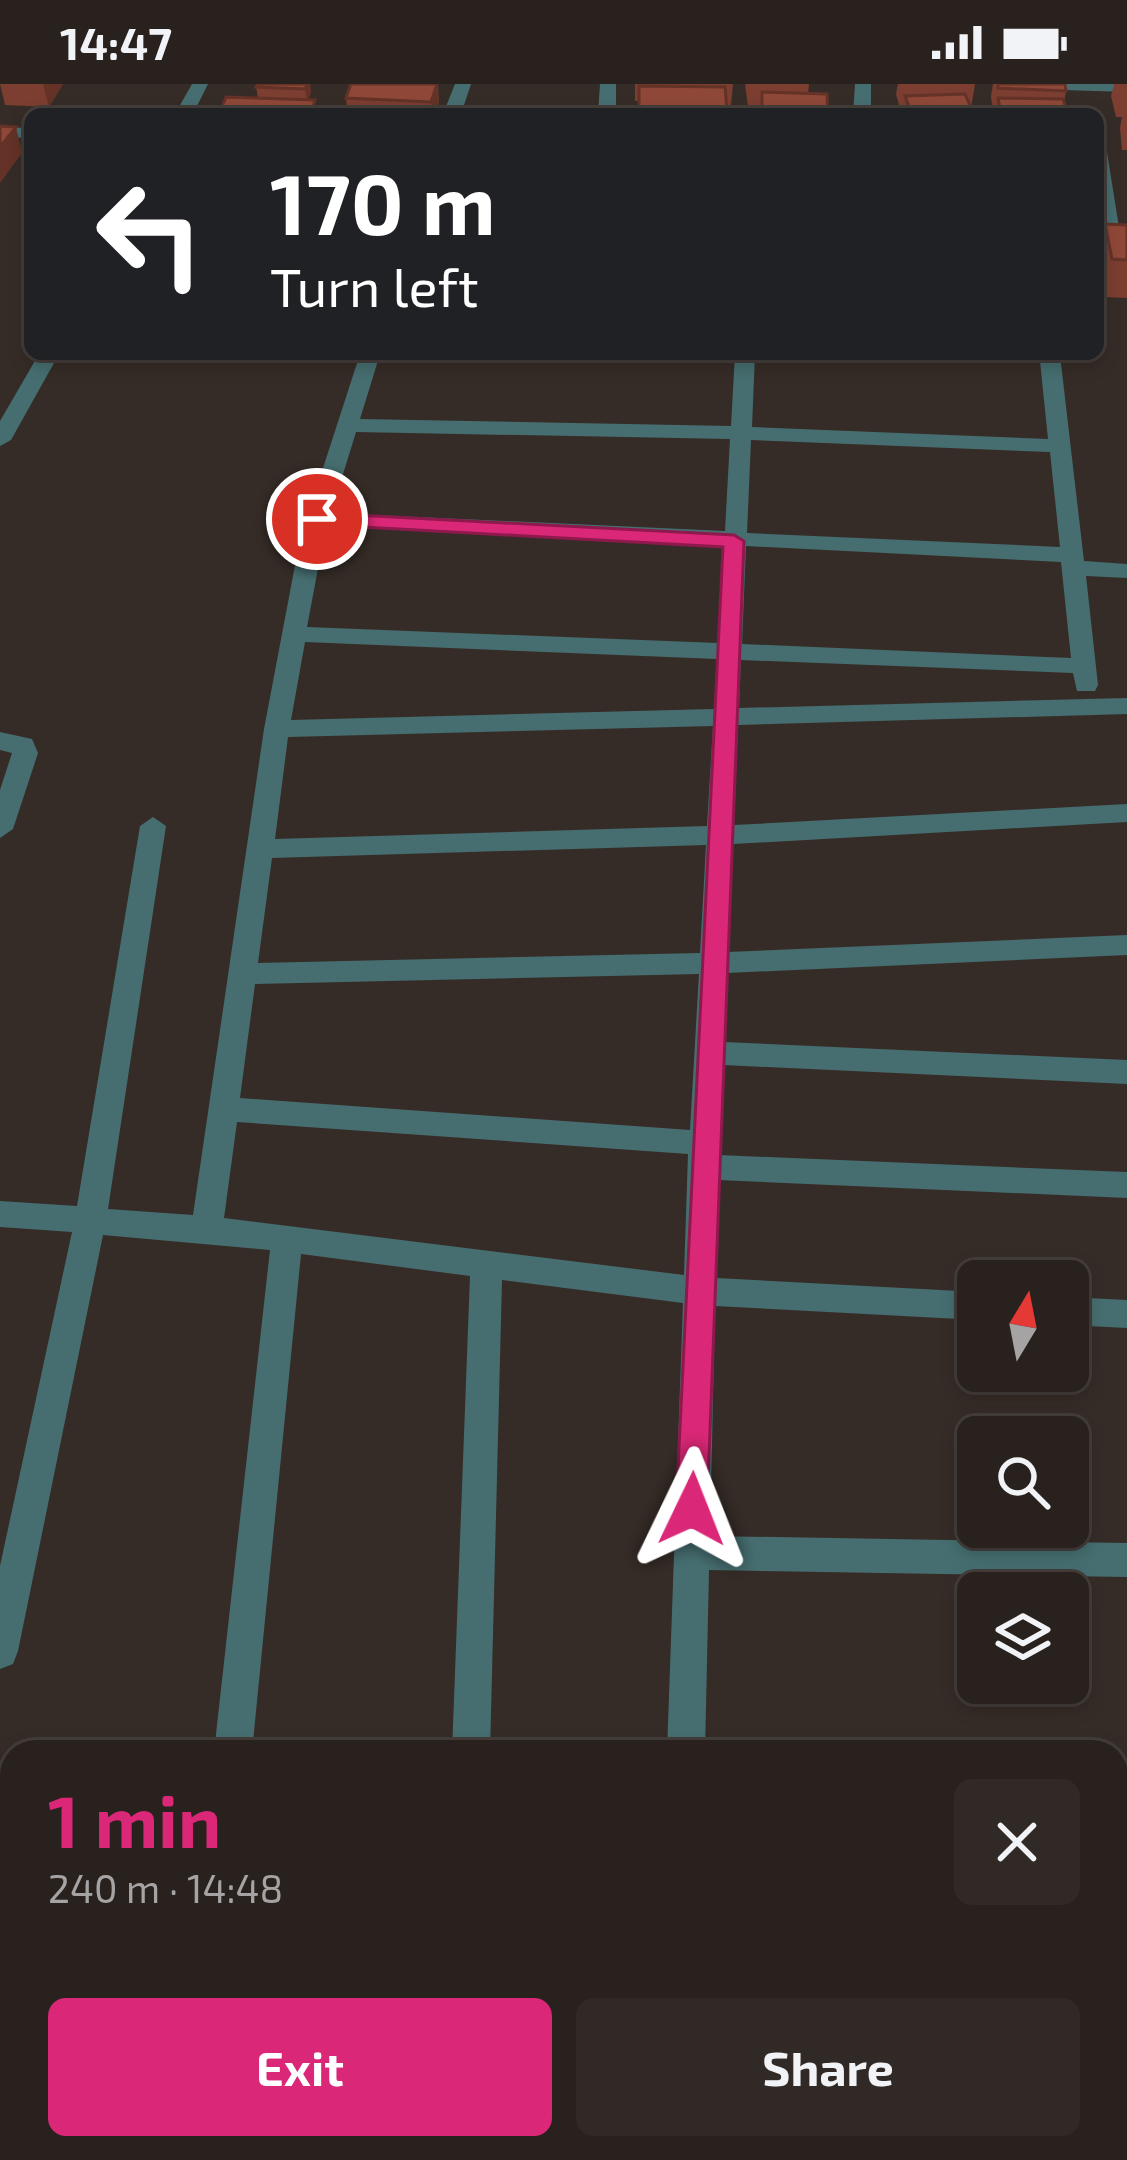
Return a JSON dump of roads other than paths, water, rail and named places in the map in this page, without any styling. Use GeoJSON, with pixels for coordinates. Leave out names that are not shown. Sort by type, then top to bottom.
{"type":"FeatureCollection","features":[{"type":"Feature","properties":{"kind":"street"},"geometry":{"type":"LineString","coordinates":[[1031,84],[1089,93],[1127,87]]}},
{"type":"Feature","properties":{"kind":"street"},"geometry":{"type":"LineString","coordinates":[[1104,187],[1112,234]]}},
{"type":"Feature","properties":{"kind":"street"},"geometry":{"type":"LineString","coordinates":[[0,440],[46,360]]}},
{"type":"Feature","properties":{"kind":"street"},"geometry":{"type":"LineString","coordinates":[[207,1229],[294,634],[317,519],[368,360]]}},
{"type":"Feature","properties":{"kind":"street"},"geometry":{"type":"LineString","coordinates":[[686,1740],[698,1291],[745,360]]}},
{"type":"Feature","properties":{"kind":"street"},"geometry":{"type":"LineString","coordinates":[[1051,360],[1088,706]]}},
{"type":"Feature","properties":{"kind":"street"},"geometry":{"type":"LineString","coordinates":[[348,425],[1060,446]]}},
{"type":"Feature","properties":{"kind":"street"},"geometry":{"type":"LineString","coordinates":[[317,519],[1072,561],[1127,571]]}},
{"type":"Feature","properties":{"kind":"street"},"geometry":{"type":"LineString","coordinates":[[294,634],[1084,666]]}},
{"type":"Feature","properties":{"kind":"street"},"geometry":{"type":"LineString","coordinates":[[277,729],[1127,706]]}},
{"type":"Feature","properties":{"kind":"street"},"geometry":{"type":"LineString","coordinates":[[0,741],[23,745],[26,753],[0,829]]}},
{"type":"Feature","properties":{"kind":"street"},"geometry":{"type":"LineString","coordinates":[[262,849],[718,835],[1127,813]]}},
{"type":"Feature","properties":{"kind":"street"},"geometry":{"type":"LineString","coordinates":[[0,1652],[90,1221],[153,826]]}},
{"type":"Feature","properties":{"kind":"street"},"geometry":{"type":"LineString","coordinates":[[243,974],[712,963],[1127,945]]}},
{"type":"Feature","properties":{"kind":"street"},"geometry":{"type":"LineString","coordinates":[[709,1053],[1127,1072]]}},
{"type":"Feature","properties":{"kind":"street"},"geometry":{"type":"LineString","coordinates":[[224,1109],[704,1155],[1127,1185]]}},
{"type":"Feature","properties":{"kind":"street"},"geometry":{"type":"LineString","coordinates":[[0,1214],[207,1229],[698,1291],[957,1305]]}},
{"type":"Feature","properties":{"kind":"street"},"geometry":{"type":"LineString","coordinates":[[234,1740],[287,1240]]}},
{"type":"Feature","properties":{"kind":"street"},"geometry":{"type":"LineString","coordinates":[[471,1740],[486,1265]]}},
{"type":"Feature","properties":{"kind":"street"},"geometry":{"type":"LineString","coordinates":[[1089,1312],[1127,1314]]}},
{"type":"Feature","properties":{"kind":"street"},"geometry":{"type":"LineString","coordinates":[[690,1552],[1127,1560]]}}]}
